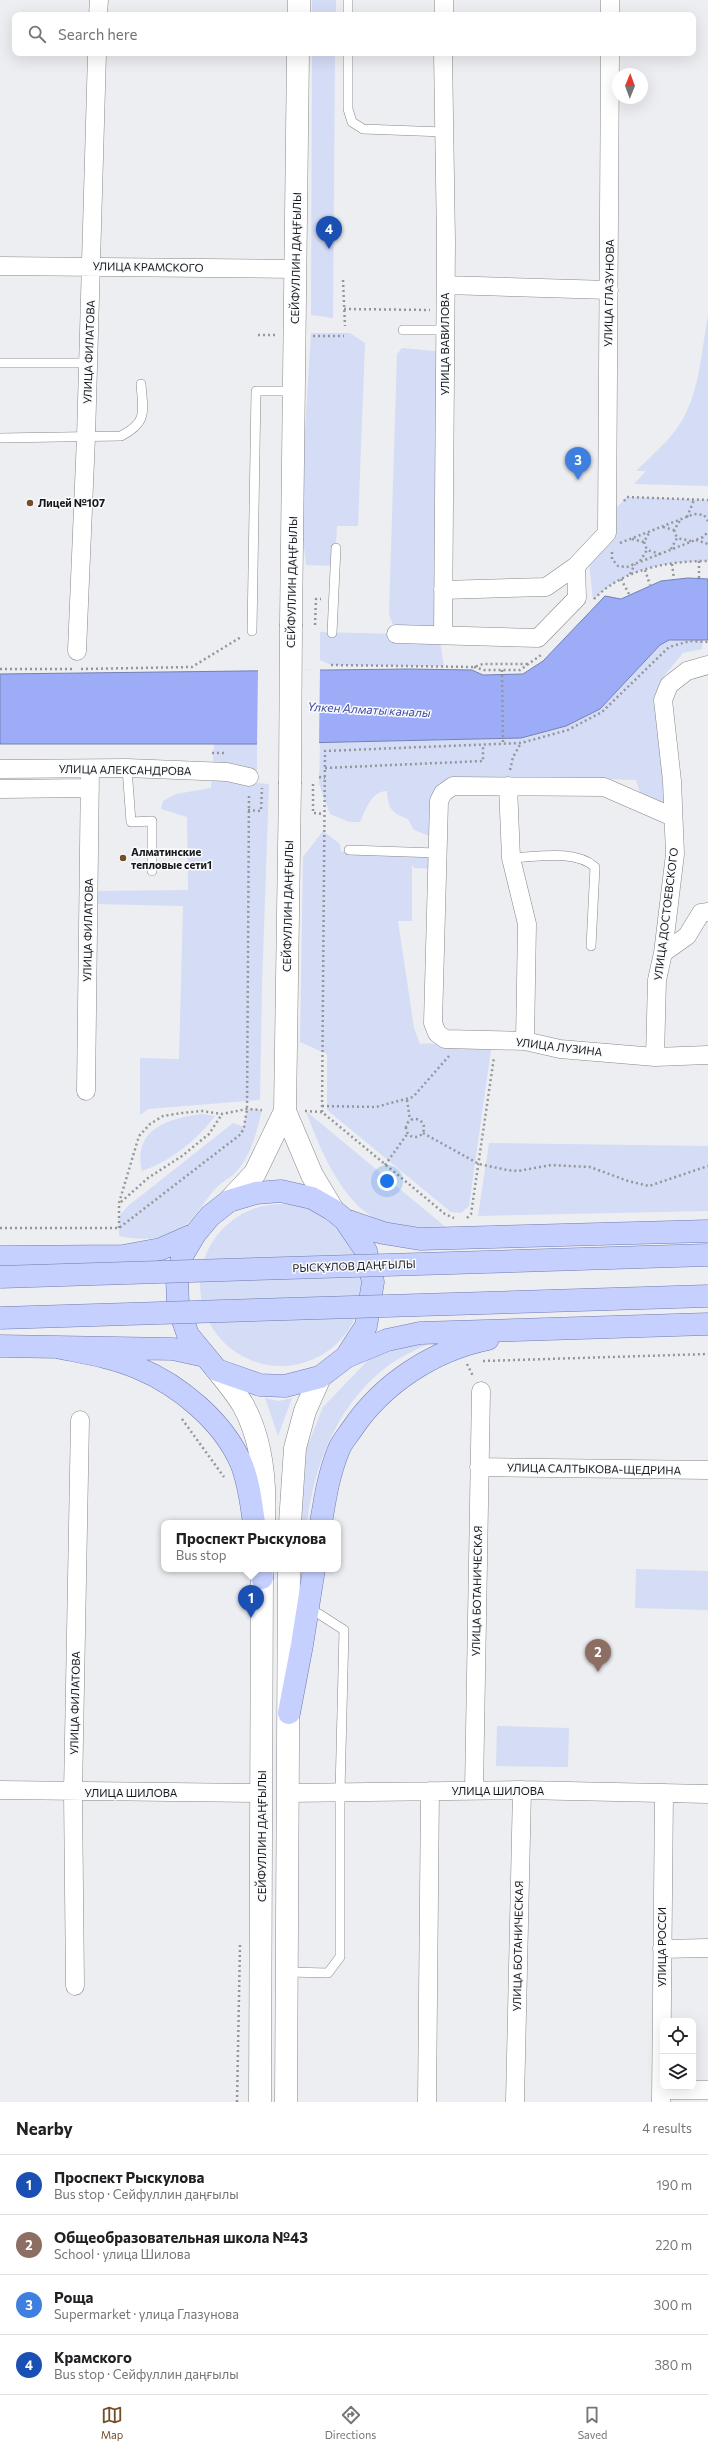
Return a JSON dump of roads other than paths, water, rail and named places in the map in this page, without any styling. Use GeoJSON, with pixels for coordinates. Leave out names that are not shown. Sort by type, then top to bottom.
{"type":"FeatureCollection","features":[{"type":"Feature","properties":{"kind":"main road"},"geometry":{"type":"LineString","coordinates":[[299,0],[299,12]]}},
{"type":"Feature","properties":{"kind":"main road","name":"СЕЙФУЛЛИН ДАҢҒЫЛЫ"},"geometry":{"type":"LineString","coordinates":[[298,56],[290,784],[294,1111],[312,1175],[339,1215]]}},
{"type":"Feature","properties":{"kind":"main road","name":"СЕЙФУЛЛИН ДАҢҒЫЛЫ"},"geometry":{"type":"LineString","coordinates":[[229,1202],[255,1173],[294,1111]]}},
{"type":"Feature","properties":{"kind":"main road"},"geometry":{"type":"LineString","coordinates":[[264,1520],[265,1504],[262,1460],[253,1427],[242,1404],[188,1335],[178,1306],[177,1278],[183,1254],[195,1234],[210,1216],[229,1202],[256,1193],[281,1191],[312,1198],[339,1215],[383,1233],[420,1239],[708,1231]]}},
{"type":"Feature","properties":{"kind":"main road"},"geometry":{"type":"LineString","coordinates":[[339,1215],[366,1251],[373,1282],[366,1326],[346,1357]]}},
{"type":"Feature","properties":{"kind":"main road"},"geometry":{"type":"LineString","coordinates":[[0,1257],[123,1256],[161,1250],[195,1234]]}},
{"type":"Feature","properties":{"kind":"main road","name":"РЫСҚҰЛОВ ДАҢҒЫЛЫ"},"geometry":{"type":"LineString","coordinates":[[0,1277],[708,1255]]}},
{"type":"Feature","properties":{"kind":"main road"},"geometry":{"type":"LineString","coordinates":[[0,1318],[708,1296]]}},
{"type":"Feature","properties":{"kind":"main road"},"geometry":{"type":"LineString","coordinates":[[0,1346],[173,1349],[211,1363],[260,1385],[284,1386],[320,1377],[346,1357],[387,1340],[420,1332],[708,1324]]}},
{"type":"Feature","properties":{"kind":"main road"},"geometry":{"type":"LineString","coordinates":[[321,1520],[326,1491],[339,1448],[363,1412],[399,1379],[435,1357],[466,1343],[530,1330]]}},
{"type":"Feature","properties":{"kind":"main road"},"geometry":{"type":"LineString","coordinates":[[61,1348],[102,1356],[137,1368],[162,1380],[210,1417],[227,1439],[241,1464],[253,1520]]}},
{"type":"Feature","properties":{"kind":"main road"},"geometry":{"type":"LineString","coordinates":[[290,1520],[295,1448],[305,1411],[320,1377]]}},
{"type":"Feature","properties":{"kind":"main road","name":"СЕЙФУЛЛИН ДАҢҒЫЛЫ"},"geometry":{"type":"LineString","coordinates":[[260,2102],[262,1572]]}},
{"type":"Feature","properties":{"kind":"main road"},"geometry":{"type":"LineString","coordinates":[[286,2102],[288,1972],[289,1572]]}},
{"type":"Feature","properties":{"kind":"main road"},"geometry":{"type":"LineString","coordinates":[[289,1713],[314,1572]]}},
{"type":"Feature","properties":{"kind":"street"},"geometry":{"type":"LineString","coordinates":[[98,12],[99,0]]}},
{"type":"Feature","properties":{"kind":"street"},"geometry":{"type":"LineString","coordinates":[[444,0],[444,12]]}},
{"type":"Feature","properties":{"kind":"street"},"geometry":{"type":"LineString","coordinates":[[610,0],[610,12]]}},
{"type":"Feature","properties":{"kind":"street","name":"УЛИЦА ФИЛАТОВА"},"geometry":{"type":"LineString","coordinates":[[77,651],[89,363],[98,56]]}},
{"type":"Feature","properties":{"kind":"street","name":"УЛИЦА ВАВИЛОВА"},"geometry":{"type":"LineString","coordinates":[[443,56],[446,285],[443,635]]}},
{"type":"Feature","properties":{"kind":"street","name":"УЛИЦА ГЛАЗУНОВА"},"geometry":{"type":"LineString","coordinates":[[576,566],[608,533],[610,56]]}},
{"type":"Feature","properties":{"kind":"street","name":"УЛИЦА КРАМСКОГО"},"geometry":{"type":"LineString","coordinates":[[0,266],[295,269]]}},
{"type":"Feature","properties":{"kind":"street"},"geometry":{"type":"LineString","coordinates":[[446,285],[609,290]]}},
{"type":"Feature","properties":{"kind":"street"},"geometry":{"type":"LineString","coordinates":[[443,590],[546,587],[576,566]]}},
{"type":"Feature","properties":{"kind":"street"},"geometry":{"type":"LineString","coordinates":[[396,634],[538,638],[576,598],[576,566]]}},
{"type":"Feature","properties":{"kind":"street","name":"УЛИЦА ДОСТОЕВСКОГО"},"geometry":{"type":"LineString","coordinates":[[655,1057],[657,980],[663,953],[675,854],[663,700],[669,685],[686,671],[708,665]]}},
{"type":"Feature","properties":{"kind":"street","name":"УЛИЦА АЛЕКСАНДРОВА"},"geometry":{"type":"LineString","coordinates":[[0,769],[127,768],[227,772],[256,780]]}},
{"type":"Feature","properties":{"kind":"street","name":"УЛИЦА ФИЛАТОВА"},"geometry":{"type":"LineString","coordinates":[[86,1091],[90,769]]}},
{"type":"Feature","properties":{"kind":"street"},"geometry":{"type":"LineString","coordinates":[[438,853],[439,801],[443,793],[453,786],[604,787],[673,817]]}},
{"type":"Feature","properties":{"kind":"street"},"geometry":{"type":"LineString","coordinates":[[508,786],[511,858],[527,924],[526,1041]]}},
{"type":"Feature","properties":{"kind":"street"},"geometry":{"type":"LineString","coordinates":[[0,789],[90,788]]}},
{"type":"Feature","properties":{"kind":"street","name":"УЛИЦА ЛУЗИНА"},"geometry":{"type":"LineString","coordinates":[[438,853],[433,1023],[436,1033],[445,1040],[526,1041],[560,1049],[655,1057],[708,1055]]}},
{"type":"Feature","properties":{"kind":"street"},"geometry":{"type":"LineString","coordinates":[[663,953],[687,936],[701,913],[708,912]]}},
{"type":"Feature","properties":{"kind":"street","name":"УЛИЦА БОТАНИЧЕСКАЯ"},"geometry":{"type":"LineString","coordinates":[[474,1790],[481,1391]]}},
{"type":"Feature","properties":{"kind":"street","name":"УЛИЦА ФИЛАТОВА"},"geometry":{"type":"LineString","coordinates":[[76,1986],[74,1793],[80,1420]]}},
{"type":"Feature","properties":{"kind":"street","name":"УЛИЦА САЛТЫКОВА-ЩЕДРИНА"},"geometry":{"type":"LineString","coordinates":[[479,1467],[708,1470]]}},
{"type":"Feature","properties":{"kind":"street","name":"УЛИЦА ШИЛОВА"},"geometry":{"type":"LineString","coordinates":[[0,1790],[74,1793],[261,1793]]}},
{"type":"Feature","properties":{"kind":"street","name":"УЛИЦА БОТАНИЧЕСКАЯ"},"geometry":{"type":"LineString","coordinates":[[515,2102],[522,1790]]}},
{"type":"Feature","properties":{"kind":"street","name":"УЛИЦА ШИЛОВА"},"geometry":{"type":"LineString","coordinates":[[288,1793],[522,1790],[708,1794]]}},
{"type":"Feature","properties":{"kind":"street"},"geometry":{"type":"LineString","coordinates":[[426,2102],[430,1791]]}},
{"type":"Feature","properties":{"kind":"street","name":"УЛИЦА РОССИ"},"geometry":{"type":"LineString","coordinates":[[661,2096],[664,1793]]}},
{"type":"Feature","properties":{"kind":"street"},"geometry":{"type":"LineString","coordinates":[[662,1948],[708,1948]]}},
{"type":"Feature","properties":{"kind":"street"},"geometry":{"type":"LineString","coordinates":[[661,2096],[708,2090]]}},
{"type":"Feature","properties":{"kind":"lane"},"geometry":{"type":"LineString","coordinates":[[348,0],[348,12]]}},
{"type":"Feature","properties":{"kind":"lane"},"geometry":{"type":"LineString","coordinates":[[348,56],[348,109],[352,122],[363,129],[444,132]]}},
{"type":"Feature","properties":{"kind":"lane"},"geometry":{"type":"LineString","coordinates":[[403,330],[445,330]]}},
{"type":"Feature","properties":{"kind":"lane"},"geometry":{"type":"LineString","coordinates":[[0,363],[89,363]]}},
{"type":"Feature","properties":{"kind":"lane"},"geometry":{"type":"LineString","coordinates":[[0,438],[120,436],[135,428],[143,417],[141,384]]}},
{"type":"Feature","properties":{"kind":"lane"},"geometry":{"type":"LineString","coordinates":[[252,631],[256,391],[294,391]]}},
{"type":"Feature","properties":{"kind":"lane"},"geometry":{"type":"LineString","coordinates":[[332,633],[336,548]]}},
{"type":"Feature","properties":{"kind":"lane"},"geometry":{"type":"LineString","coordinates":[[127,768],[131,822],[152,821],[152,871]]}},
{"type":"Feature","properties":{"kind":"lane"},"geometry":{"type":"LineString","coordinates":[[349,850],[438,853]]}},
{"type":"Feature","properties":{"kind":"lane"},"geometry":{"type":"LineString","coordinates":[[511,858],[576,856],[586,859],[595,867],[591,946]]}},
{"type":"Feature","properties":{"kind":"lane"},"geometry":{"type":"LineString","coordinates":[[288,1972],[328,1973],[340,1957],[340,1792],[344,1630],[319,1614],[308,1610]]}},
{"type":"Feature","properties":{"kind":"water","name":"Үлкен Алматы каналы"},"geometry":{"type":"Polygon","coordinates":[[[688,578],[708,579],[708,640],[669,640],[660,645],[600,709],[566,726],[521,738],[257,744],[0,744],[0,674],[408,669],[472,670],[483,675],[523,674],[543,661],[605,596],[621,599],[661,581],[688,578]]]}},
{"type":"Feature","properties":{"kind":"place","name":"Крамского"},"geometry":{"type":"Point","coordinates":[329,249]}},
{"type":"Feature","properties":{"kind":"place","name":"Роща"},"geometry":{"type":"Point","coordinates":[578,480]}},
{"type":"Feature","properties":{"kind":"place","name":"Лицей №107"},"geometry":{"type":"Point","coordinates":[30,503]}},
{"type":"Feature","properties":{"kind":"place","name":"Алматинские тепловые сети1"},"geometry":{"type":"Point","coordinates":[123,858]}},
{"type":"Feature","properties":{"kind":"place","name":"Проспект Рыскулова"},"geometry":{"type":"Point","coordinates":[251,1618]}},
{"type":"Feature","properties":{"kind":"place","name":"Общеобразовательная школа №43"},"geometry":{"type":"Point","coordinates":[598,1672]}}]}
